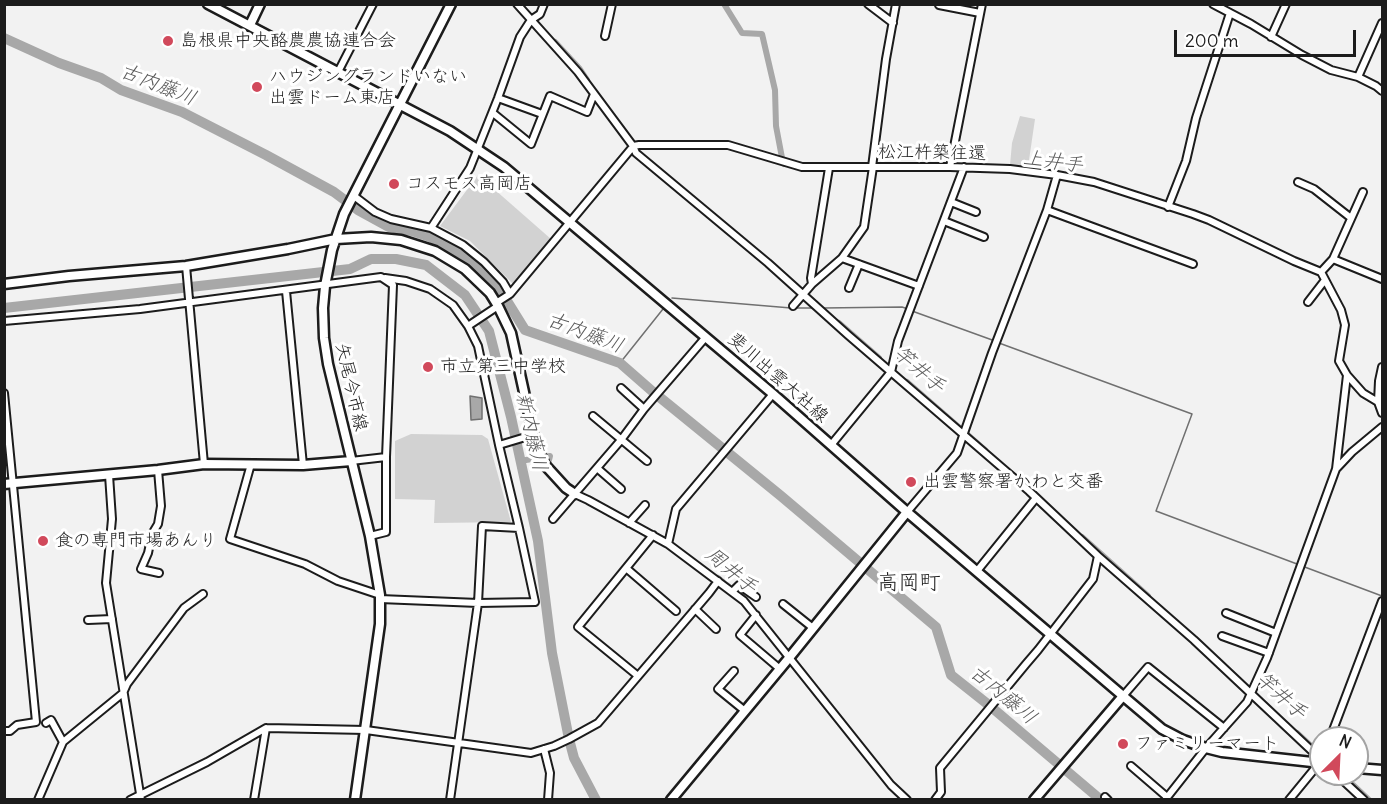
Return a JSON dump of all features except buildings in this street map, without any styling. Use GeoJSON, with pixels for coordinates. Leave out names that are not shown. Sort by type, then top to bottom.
{"type":"FeatureCollection","features":[{"type":"Feature","properties":{"kind":"main road","name":"斐川出雲大社線"},"geometry":{"type":"LineString","coordinates":[[208,4],[450,131],[504,167],[774,394],[907,512],[1162,729],[1183,740],[1222,752],[1309,761]]}},
{"type":"Feature","properties":{"kind":"main road"},"geometry":{"type":"LineString","coordinates":[[250,26],[261,4]]}},
{"type":"Feature","properties":{"kind":"main road","name":"矢尾今市線"},"geometry":{"type":"LineString","coordinates":[[355,800],[380,624],[380,597],[370,536],[327,364],[323,308],[325,285],[332,250],[344,214],[451,4]]}},
{"type":"Feature","properties":{"kind":"main road"},"geometry":{"type":"LineString","coordinates":[[4,284],[186,266],[336,240],[371,237],[401,240],[435,251],[465,269],[490,293],[497,304],[511,333],[531,436],[545,465],[574,494]]}},
{"type":"Feature","properties":{"kind":"main road"},"geometry":{"type":"LineString","coordinates":[[9,484],[204,464],[303,465],[351,460]]}},
{"type":"Feature","properties":{"kind":"main road"},"geometry":{"type":"LineString","coordinates":[[671,800],[907,512]]}},
{"type":"Feature","properties":{"kind":"main road"},"geometry":{"type":"LineString","coordinates":[[1034,800],[1123,696]]}},
{"type":"Feature","properties":{"kind":"street"},"geometry":{"type":"LineString","coordinates":[[338,72],[373,4]]}},
{"type":"Feature","properties":{"kind":"street"},"geometry":{"type":"LineString","coordinates":[[517,4],[578,72],[636,153],[768,263],[1036,498],[1194,640],[1309,748]]}},
{"type":"Feature","properties":{"kind":"street"},"geometry":{"type":"LineString","coordinates":[[431,228],[470,168],[520,37],[531,20],[540,14],[544,4]]}},
{"type":"Feature","properties":{"kind":"street"},"geometry":{"type":"LineString","coordinates":[[605,36],[612,4]]}},
{"type":"Feature","properties":{"kind":"street"},"geometry":{"type":"LineString","coordinates":[[868,4],[893,24]]}},
{"type":"Feature","properties":{"kind":"street"},"geometry":{"type":"LineString","coordinates":[[793,306],[812,284],[842,258],[864,227],[886,59],[896,4]]}},
{"type":"Feature","properties":{"kind":"street"},"geometry":{"type":"LineString","coordinates":[[950,166],[982,4]]}},
{"type":"Feature","properties":{"kind":"street"},"geometry":{"type":"LineString","coordinates":[[1213,4],[1331,70],[1358,77],[1383,91]]}},
{"type":"Feature","properties":{"kind":"street"},"geometry":{"type":"LineString","coordinates":[[1271,36],[1286,4]]}},
{"type":"Feature","properties":{"kind":"street"},"geometry":{"type":"LineString","coordinates":[[939,5],[980,13]]}},
{"type":"Feature","properties":{"kind":"street"},"geometry":{"type":"LineString","coordinates":[[1168,207],[1186,161],[1196,118],[1230,13]]}},
{"type":"Feature","properties":{"kind":"street"},"geometry":{"type":"LineString","coordinates":[[1358,77],[1383,23]]}},
{"type":"Feature","properties":{"kind":"street"},"geometry":{"type":"LineString","coordinates":[[493,112],[531,144],[550,96],[587,112],[594,94]]}},
{"type":"Feature","properties":{"kind":"street"},"geometry":{"type":"LineString","coordinates":[[498,98],[542,114]]}},
{"type":"Feature","properties":{"kind":"street","name":"松江杵築往還"},"geometry":{"type":"LineString","coordinates":[[633,147],[639,145],[728,145],[802,167],[950,166],[1010,169],[1057,175],[1094,182],[1209,220],[1321,272]]}},
{"type":"Feature","properties":{"kind":"street"},"geometry":{"type":"LineString","coordinates":[[468,326],[510,294],[633,147]]}},
{"type":"Feature","properties":{"kind":"street"},"geometry":{"type":"LineString","coordinates":[[831,445],[891,372],[898,341],[964,167]]}},
{"type":"Feature","properties":{"kind":"street"},"geometry":{"type":"LineString","coordinates":[[812,284],[811,278],[829,168]]}},
{"type":"Feature","properties":{"kind":"street"},"geometry":{"type":"LineString","coordinates":[[907,512],[957,453],[992,352],[1047,210],[1057,175]]}},
{"type":"Feature","properties":{"kind":"street"},"geometry":{"type":"LineString","coordinates":[[1298,182],[1314,189],[1351,218]]}},
{"type":"Feature","properties":{"kind":"street"},"geometry":{"type":"LineString","coordinates":[[1363,192],[1333,259],[1321,272],[1341,310],[1346,325],[1339,361],[1347,375],[1363,393],[1378,402]]}},
{"type":"Feature","properties":{"kind":"street"},"geometry":{"type":"LineString","coordinates":[[354,196],[375,212],[391,219],[431,228],[463,245],[484,262],[503,282],[510,294]]}},
{"type":"Feature","properties":{"kind":"street"},"geometry":{"type":"LineString","coordinates":[[951,202],[976,212]]}},
{"type":"Feature","properties":{"kind":"street"},"geometry":{"type":"LineString","coordinates":[[1047,210],[1192,264]]}},
{"type":"Feature","properties":{"kind":"street"},"geometry":{"type":"LineString","coordinates":[[944,221],[984,237]]}},
{"type":"Feature","properties":{"kind":"street"},"geometry":{"type":"LineString","coordinates":[[842,258],[919,286]]}},
{"type":"Feature","properties":{"kind":"street"},"geometry":{"type":"LineString","coordinates":[[1333,259],[1383,279]]}},
{"type":"Feature","properties":{"kind":"street"},"geometry":{"type":"LineString","coordinates":[[849,288],[859,264]]}},
{"type":"Feature","properties":{"kind":"street"},"geometry":{"type":"LineString","coordinates":[[186,266],[204,464]]}},
{"type":"Feature","properties":{"kind":"street"},"geometry":{"type":"LineString","coordinates":[[370,536],[386,532],[393,285],[381,277]]}},
{"type":"Feature","properties":{"kind":"street"},"geometry":{"type":"LineString","coordinates":[[4,321],[140,309],[381,277],[406,281],[430,289],[453,304],[478,346],[536,602],[478,603],[380,597],[338,581],[305,564],[230,539],[251,464]]}},
{"type":"Feature","properties":{"kind":"street"},"geometry":{"type":"LineString","coordinates":[[1308,302],[1325,280]]}},
{"type":"Feature","properties":{"kind":"street"},"geometry":{"type":"LineString","coordinates":[[286,291],[303,465]]}},
{"type":"Feature","properties":{"kind":"street"},"geometry":{"type":"LineString","coordinates":[[553,519],[705,338]]}},
{"type":"Feature","properties":{"kind":"street"},"geometry":{"type":"LineString","coordinates":[[1383,367],[1379,381],[1378,402],[1383,413]]}},
{"type":"Feature","properties":{"kind":"street"},"geometry":{"type":"LineString","coordinates":[[1131,766],[1166,798],[1247,702],[1269,653],[1336,469],[1347,375]]}},
{"type":"Feature","properties":{"kind":"street"},"geometry":{"type":"LineString","coordinates":[[621,388],[644,409]]}},
{"type":"Feature","properties":{"kind":"street"},"geometry":{"type":"LineString","coordinates":[[4,393],[9,484],[36,722],[17,724],[10,731],[4,731]]}},
{"type":"Feature","properties":{"kind":"street"},"geometry":{"type":"LineString","coordinates":[[668,544],[676,509],[774,394]]}},
{"type":"Feature","properties":{"kind":"street"},"geometry":{"type":"LineString","coordinates":[[593,416],[647,461]]}},
{"type":"Feature","properties":{"kind":"street"},"geometry":{"type":"LineString","coordinates":[[1336,469],[1352,452],[1383,427]]}},
{"type":"Feature","properties":{"kind":"street"},"geometry":{"type":"LineString","coordinates":[[500,444],[531,436]]}},
{"type":"Feature","properties":{"kind":"street"},"geometry":{"type":"LineString","coordinates":[[351,460],[387,457]]}},
{"type":"Feature","properties":{"kind":"street"},"geometry":{"type":"LineString","coordinates":[[597,468],[621,489]]}},
{"type":"Feature","properties":{"kind":"street"},"geometry":{"type":"LineString","coordinates":[[158,470],[161,506],[158,524],[152,534],[148,553],[141,569],[159,573]]}},
{"type":"Feature","properties":{"kind":"street"},"geometry":{"type":"LineString","coordinates":[[109,475],[112,519],[106,583],[141,797]]}},
{"type":"Feature","properties":{"kind":"street"},"geometry":{"type":"LineString","coordinates":[[574,494],[668,544],[744,601],[891,784],[907,800]]}},
{"type":"Feature","properties":{"kind":"street"},"geometry":{"type":"LineString","coordinates":[[978,572],[1036,498]]}},
{"type":"Feature","properties":{"kind":"street"},"geometry":{"type":"LineString","coordinates":[[629,523],[645,505]]}},
{"type":"Feature","properties":{"kind":"street"},"geometry":{"type":"LineString","coordinates":[[450,800],[478,603],[482,526],[519,528]]}},
{"type":"Feature","properties":{"kind":"street"},"geometry":{"type":"LineString","coordinates":[[638,676],[578,627],[653,536]]}},
{"type":"Feature","properties":{"kind":"street"},"geometry":{"type":"LineString","coordinates":[[935,800],[941,792],[940,768],[1094,579],[1098,556]]}},
{"type":"Feature","properties":{"kind":"street"},"geometry":{"type":"LineString","coordinates":[[626,568],[676,611]]}},
{"type":"Feature","properties":{"kind":"street"},"geometry":{"type":"LineString","coordinates":[[130,800],[141,797],[266,728],[366,730],[531,753],[554,746],[598,723],[718,581]]}},
{"type":"Feature","properties":{"kind":"street"},"geometry":{"type":"LineString","coordinates":[[732,592],[739,585],[756,597]]}},
{"type":"Feature","properties":{"kind":"street"},"geometry":{"type":"LineString","coordinates":[[38,800],[63,742],[123,693],[127,684],[184,608],[203,594]]}},
{"type":"Feature","properties":{"kind":"street"},"geometry":{"type":"LineString","coordinates":[[1335,726],[1383,601]]}},
{"type":"Feature","properties":{"kind":"street"},"geometry":{"type":"LineString","coordinates":[[783,604],[813,628]]}},
{"type":"Feature","properties":{"kind":"street"},"geometry":{"type":"LineString","coordinates":[[695,609],[716,629]]}},
{"type":"Feature","properties":{"kind":"street"},"geometry":{"type":"LineString","coordinates":[[1226,613],[1276,633]]}},
{"type":"Feature","properties":{"kind":"street"},"geometry":{"type":"LineString","coordinates":[[756,615],[740,635],[780,669]]}},
{"type":"Feature","properties":{"kind":"street"},"geometry":{"type":"LineString","coordinates":[[88,620],[112,619]]}},
{"type":"Feature","properties":{"kind":"street"},"geometry":{"type":"LineString","coordinates":[[1222,636],[1269,653]]}},
{"type":"Feature","properties":{"kind":"street"},"geometry":{"type":"LineString","coordinates":[[1123,696],[1148,667],[1224,728]]}},
{"type":"Feature","properties":{"kind":"street"},"geometry":{"type":"LineString","coordinates":[[734,671],[718,689],[745,711]]}},
{"type":"Feature","properties":{"kind":"street"},"geometry":{"type":"LineString","coordinates":[[46,723],[51,720],[63,742]]}},
{"type":"Feature","properties":{"kind":"street"},"geometry":{"type":"LineString","coordinates":[[254,800],[266,728]]}},
{"type":"Feature","properties":{"kind":"street"},"geometry":{"type":"LineString","coordinates":[[544,749],[550,773],[548,800]]}},
{"type":"Feature","properties":{"kind":"street"},"geometry":{"type":"LineString","coordinates":[[1289,800],[1309,776]]}},
{"type":"Feature","properties":{"kind":"street"},"geometry":{"type":"LineString","coordinates":[[1349,786],[1364,800]]}},
{"type":"Feature","properties":{"kind":"shaded area"},"geometry":{"type":"Polygon","coordinates":[[[1020,116],[1035,119],[1028,167],[1010,165],[1012,143],[1020,116]]]}},
{"type":"Feature","properties":{"kind":"shaded area"},"geometry":{"type":"Polygon","coordinates":[[[478,175],[551,239],[514,285],[470,241],[440,226],[478,175]]]}},
{"type":"Feature","properties":{"kind":"shaded area"},"geometry":{"type":"Polygon","coordinates":[[[470,396],[482,398],[482,419],[471,420],[470,396]]]}},
{"type":"Feature","properties":{"kind":"shaded area"},"geometry":{"type":"Polygon","coordinates":[[[411,434],[482,435],[488,439],[511,522],[434,523],[435,500],[395,499],[395,441],[411,434]]]}},
{"type":"Feature","properties":{"kind":"waterway","name":"上井手"},"geometry":{"type":"LineString","coordinates":[[724,4],[742,33],[762,34],[775,90],[776,126],[784,164]]}},
{"type":"Feature","properties":{"kind":"waterway","name":"古内藤川"},"geometry":{"type":"LineString","coordinates":[[4,38],[59,63],[101,78],[121,90],[182,112],[334,192],[358,210],[389,227],[430,237],[462,254],[484,272],[507,301],[525,330],[620,363],[936,627],[951,675],[1101,800]]}},
{"type":"Feature","properties":{"kind":"waterway","name":"竿井手"},"geometry":{"type":"LineString","coordinates":[[555,42],[587,80]]}},
{"type":"Feature","properties":{"kind":"waterway","name":"新内藤川"},"geometry":{"type":"LineString","coordinates":[[4,308],[350,269],[371,259],[396,259],[426,265],[465,295],[489,331],[511,417],[538,541],[552,653],[569,739],[574,758],[596,800]]}},
{"type":"Feature","properties":{"kind":"waterway"},"geometry":{"type":"LineString","coordinates":[[672,298],[815,308]]}},
{"type":"Feature","properties":{"kind":"waterway"},"geometry":{"type":"LineString","coordinates":[[823,308],[902,307],[908,309]]}},
{"type":"Feature","properties":{"kind":"waterway"},"geometry":{"type":"LineString","coordinates":[[620,363],[663,309]]}},
{"type":"Feature","properties":{"kind":"waterway"},"geometry":{"type":"LineString","coordinates":[[912,311],[995,341]]}},
{"type":"Feature","properties":{"kind":"waterway","name":"竿井手"},"geometry":{"type":"LineString","coordinates":[[839,323],[879,358]]}},
{"type":"Feature","properties":{"kind":"waterway"},"geometry":{"type":"LineString","coordinates":[[999,343],[1192,414],[1156,511],[1297,564]]}},
{"type":"Feature","properties":{"kind":"waterway","name":"竿井手"},"geometry":{"type":"LineString","coordinates":[[907,382],[985,450]]}},
{"type":"Feature","properties":{"kind":"waterway","name":"周井手"},"geometry":{"type":"LineString","coordinates":[[520,461],[550,456],[548,464],[551,468]]}},
{"type":"Feature","properties":{"kind":"waterway","name":"竿井手"},"geometry":{"type":"LineString","coordinates":[[1082,537],[1148,596]]}},
{"type":"Feature","properties":{"kind":"waterway"},"geometry":{"type":"LineString","coordinates":[[1302,566],[1382,596]]}},
{"type":"Feature","properties":{"kind":"waterway","name":"周井手"},"geometry":{"type":"LineString","coordinates":[[718,578],[743,598]]}},
{"type":"Feature","properties":{"kind":"waterway","name":"竿井手"},"geometry":{"type":"LineString","coordinates":[[1297,733],[1309,744]]}},
{"type":"Feature","properties":{"kind":"waterway","name":"竿井手"},"geometry":{"type":"LineString","coordinates":[[1354,786],[1369,800]]}},
{"type":"Feature","properties":{"kind":"place","name":"島根県中央酪農農協連合会"},"geometry":{"type":"Point","coordinates":[168,41]}},
{"type":"Feature","properties":{"kind":"place","name":"ハウジングランドいない 出雲ドーム東店"},"geometry":{"type":"Point","coordinates":[257,87]}},
{"type":"Feature","properties":{"kind":"place","name":"コスモス高岡店"},"geometry":{"type":"Point","coordinates":[394,184]}},
{"type":"Feature","properties":{"kind":"place","name":"市立第三中学校"},"geometry":{"type":"Point","coordinates":[428,367]}},
{"type":"Feature","properties":{"kind":"place","name":"出雲警察署かわと交番"},"geometry":{"type":"Point","coordinates":[911,482]}},
{"type":"Feature","properties":{"kind":"place","name":"食の専門市場あんり"},"geometry":{"type":"Point","coordinates":[43,541]}},
{"type":"Feature","properties":{"kind":"place","name":"ファミリーマート"},"geometry":{"type":"Point","coordinates":[1123,744]}},
{"type":"Feature","properties":{"kind":"district","name":"高岡町"},"geometry":{"type":"Point","coordinates":[909,583]}}]}
